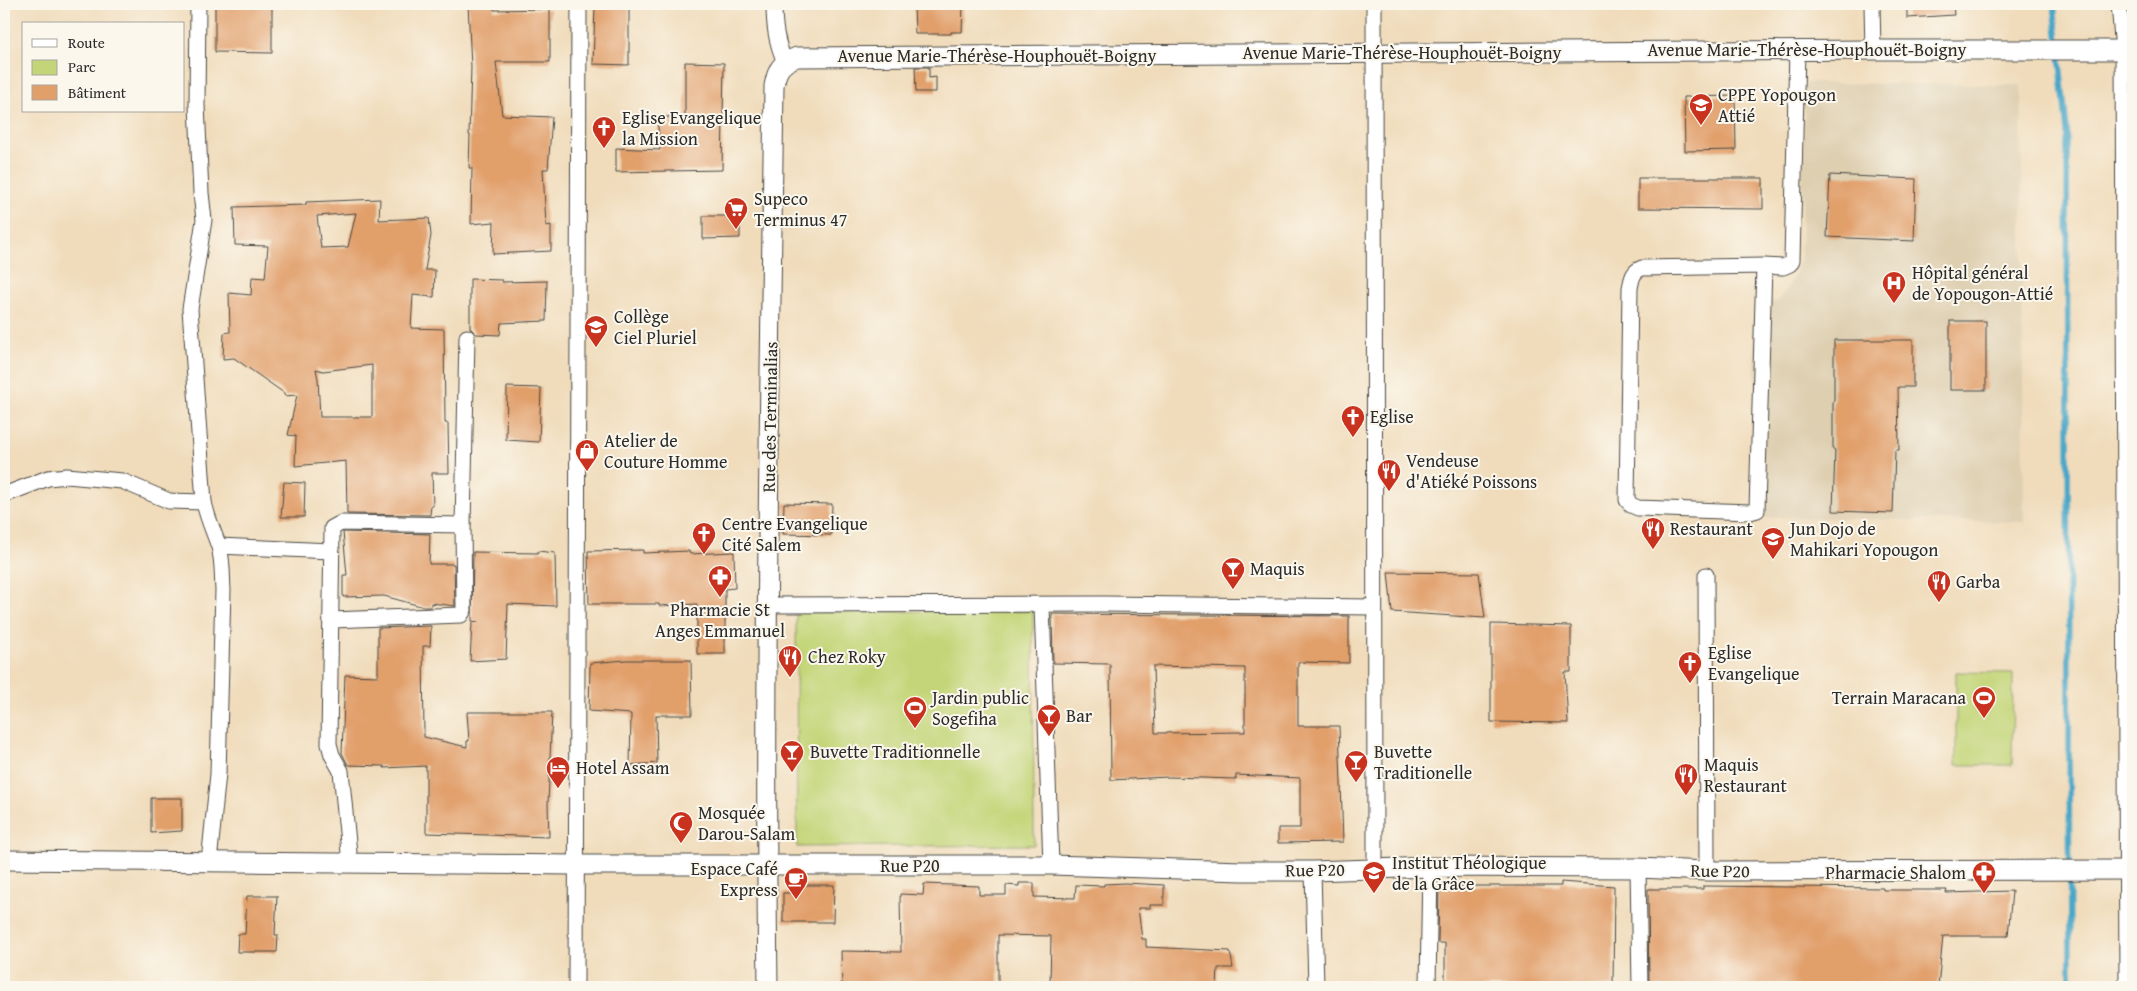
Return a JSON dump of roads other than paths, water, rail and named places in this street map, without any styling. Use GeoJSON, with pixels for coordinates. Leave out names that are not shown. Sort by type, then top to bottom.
{"type":"FeatureCollection","features":[{"type":"Feature","properties":{"kind":"street"},"geometry":{"type":"LineString","coordinates":[[198,4],[197,105],[204,220],[190,309],[204,502],[206,515],[219,546],[223,590],[218,774],[209,862]]}},
{"type":"Feature","properties":{"kind":"street"},"geometry":{"type":"LineString","coordinates":[[576,987],[580,4]]}},
{"type":"Feature","properties":{"kind":"street"},"geometry":{"type":"LineString","coordinates":[[774,4],[774,27],[778,45],[785,62]]}},
{"type":"Feature","properties":{"kind":"street"},"geometry":{"type":"LineString","coordinates":[[1374,4],[1375,868]]}},
{"type":"Feature","properties":{"kind":"street"},"geometry":{"type":"LineString","coordinates":[[1872,4],[1872,50]]}},
{"type":"Feature","properties":{"kind":"street"},"geometry":{"type":"LineString","coordinates":[[2119,4],[2128,50],[2130,870],[2127,987]]}},
{"type":"Feature","properties":{"kind":"street"},"geometry":{"type":"LineString","coordinates":[[1764,266],[1757,510],[1750,512],[1638,508],[1631,505],[1627,500],[1630,288],[1636,271],[1642,268],[1764,266],[1786,267],[1792,260],[1797,50]]}},
{"type":"Feature","properties":{"kind":"street","name":"Avenue Marie-Thérèse-Houphouët-Boigny"},"geometry":{"type":"LineString","coordinates":[[785,62],[797,57],[1797,50],[2128,50]]}},
{"type":"Feature","properties":{"kind":"street","name":"Rue des Terminalias"},"geometry":{"type":"LineString","coordinates":[[768,987],[766,865],[767,605],[774,86],[776,74],[785,62]]}},
{"type":"Feature","properties":{"kind":"street"},"geometry":{"type":"LineString","coordinates":[[332,620],[461,616],[464,610],[463,525],[466,337]]}},
{"type":"Feature","properties":{"kind":"street"},"geometry":{"type":"LineString","coordinates":[[4,495],[48,478],[83,477],[122,481],[169,500],[204,502]]}},
{"type":"Feature","properties":{"kind":"street"},"geometry":{"type":"LineString","coordinates":[[350,863],[341,771],[332,755],[329,744],[332,528],[341,523],[463,525]]}},
{"type":"Feature","properties":{"kind":"street"},"geometry":{"type":"LineString","coordinates":[[219,546],[331,551]]}},
{"type":"Feature","properties":{"kind":"street"},"geometry":{"type":"LineString","coordinates":[[1706,575],[1707,871]]}},
{"type":"Feature","properties":{"kind":"street"},"geometry":{"type":"LineString","coordinates":[[767,605],[1042,606],[1113,604],[1374,607]]}},
{"type":"Feature","properties":{"kind":"street"},"geometry":{"type":"LineString","coordinates":[[1042,606],[1051,865]]}},
{"type":"Feature","properties":{"kind":"street","name":"Rue P20"},"geometry":{"type":"LineString","coordinates":[[4,860],[576,865],[1051,865],[1313,871],[1430,867],[1638,868],[1707,871],[2130,870]]}},
{"type":"Feature","properties":{"kind":"street"},"geometry":{"type":"LineString","coordinates":[[1428,987],[1430,867]]}},
{"type":"Feature","properties":{"kind":"street"},"geometry":{"type":"LineString","coordinates":[[1638,868],[1640,987]]}},
{"type":"Feature","properties":{"kind":"street"},"geometry":{"type":"LineString","coordinates":[[1313,871],[1316,987]]}},
{"type":"Feature","properties":{"kind":"waterway"},"geometry":{"type":"LineString","coordinates":[[2054,4],[2067,131],[2070,987]]}},
{"type":"Feature","properties":{"kind":"place","name":"CPPE Yopougon Attié"},"geometry":{"type":"Point","coordinates":[1701,126]}},
{"type":"Feature","properties":{"kind":"place","name":"Eglise Evangelique la Mission"},"geometry":{"type":"Point","coordinates":[604,149]}},
{"type":"Feature","properties":{"kind":"place","name":"Supeco Terminus 47"},"geometry":{"type":"Point","coordinates":[736,230]}},
{"type":"Feature","properties":{"kind":"place","name":"Hôpital général de Yopougon-Attié"},"geometry":{"type":"Point","coordinates":[1894,304]}},
{"type":"Feature","properties":{"kind":"place","name":"Collège Ciel Pluriel"},"geometry":{"type":"Point","coordinates":[596,348]}},
{"type":"Feature","properties":{"kind":"place","name":"Eglise"},"geometry":{"type":"Point","coordinates":[1353,438]}},
{"type":"Feature","properties":{"kind":"place","name":"Atelier de Couture Homme"},"geometry":{"type":"Point","coordinates":[587,472]}},
{"type":"Feature","properties":{"kind":"place","name":"Vendeuse d'Atiéké Poissons"},"geometry":{"type":"Point","coordinates":[1389,492]}},
{"type":"Feature","properties":{"kind":"place","name":"Restaurant"},"geometry":{"type":"Point","coordinates":[1653,550]}},
{"type":"Feature","properties":{"kind":"place","name":"Centre Evangelique Cité Salem"},"geometry":{"type":"Point","coordinates":[704,555]}},
{"type":"Feature","properties":{"kind":"place","name":"Jun Dojo de Mahikari Yopougon"},"geometry":{"type":"Point","coordinates":[1773,560]}},
{"type":"Feature","properties":{"kind":"place","name":"Maquis"},"geometry":{"type":"Point","coordinates":[1233,590]}},
{"type":"Feature","properties":{"kind":"place","name":"Pharmacie St Anges Emmanuel"},"geometry":{"type":"Point","coordinates":[720,598]}},
{"type":"Feature","properties":{"kind":"place","name":"Garba"},"geometry":{"type":"Point","coordinates":[1939,603]}},
{"type":"Feature","properties":{"kind":"place","name":"Chez Roky"},"geometry":{"type":"Point","coordinates":[790,678]}},
{"type":"Feature","properties":{"kind":"place","name":"Eglise Evangelique"},"geometry":{"type":"Point","coordinates":[1690,684]}},
{"type":"Feature","properties":{"kind":"place","name":"Terrain Maracana"},"geometry":{"type":"Point","coordinates":[1984,719]}},
{"type":"Feature","properties":{"kind":"place","name":"Jardin public Sogefiha"},"geometry":{"type":"Point","coordinates":[915,729]}},
{"type":"Feature","properties":{"kind":"place","name":"Bar"},"geometry":{"type":"Point","coordinates":[1049,737]}},
{"type":"Feature","properties":{"kind":"place","name":"Buvette Traditionnelle"},"geometry":{"type":"Point","coordinates":[792,773]}},
{"type":"Feature","properties":{"kind":"place","name":"Buvette Traditionelle"},"geometry":{"type":"Point","coordinates":[1356,783]}},
{"type":"Feature","properties":{"kind":"place","name":"Hotel Assam"},"geometry":{"type":"Point","coordinates":[558,789]}},
{"type":"Feature","properties":{"kind":"place","name":"Maquis Restaurant"},"geometry":{"type":"Point","coordinates":[1686,796]}},
{"type":"Feature","properties":{"kind":"place","name":"Mosquée Darou-Salam"},"geometry":{"type":"Point","coordinates":[681,844]}},
{"type":"Feature","properties":{"kind":"place","name":"Institut Théologique de la Grâce"},"geometry":{"type":"Point","coordinates":[1374,894]}},
{"type":"Feature","properties":{"kind":"place","name":"Pharmacie Shalom"},"geometry":{"type":"Point","coordinates":[1984,894]}},
{"type":"Feature","properties":{"kind":"place","name":"Espace Café Express"},"geometry":{"type":"Point","coordinates":[796,900]}}]}
